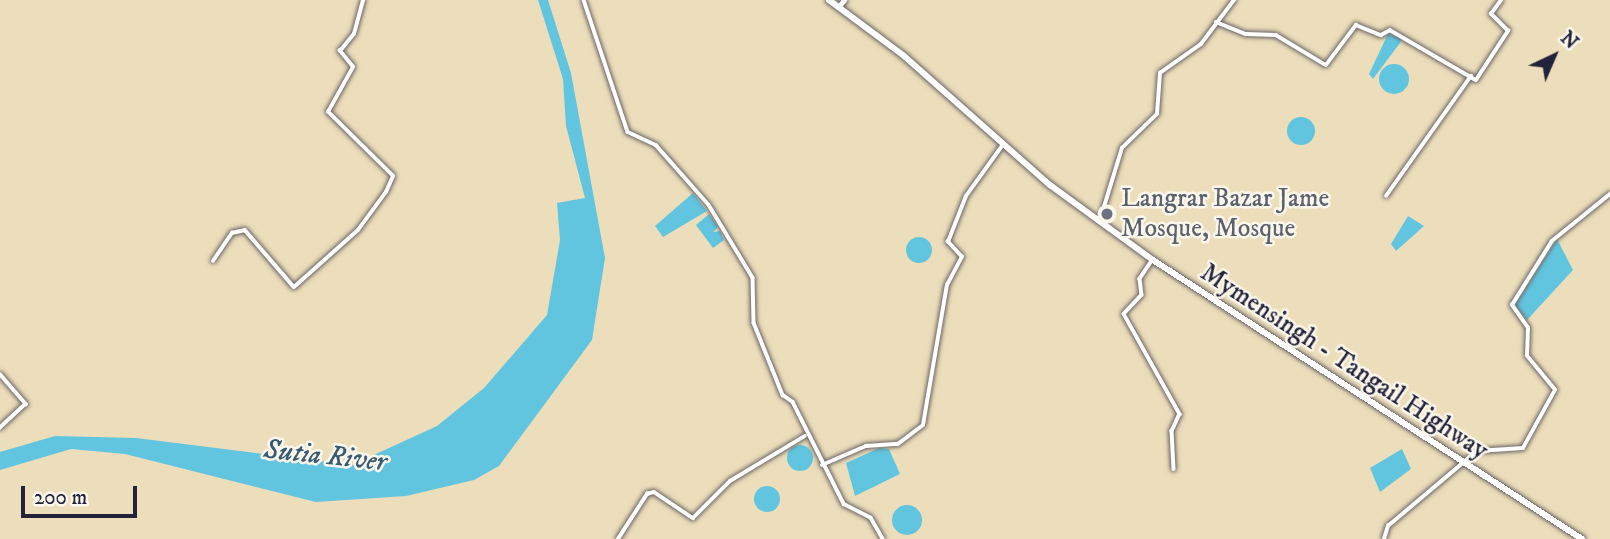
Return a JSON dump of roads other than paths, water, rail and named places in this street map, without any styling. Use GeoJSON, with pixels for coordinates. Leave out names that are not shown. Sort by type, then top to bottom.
{"type":"FeatureCollection","features":[{"type":"Feature","properties":{"kind":"highway","name":"Mymensingh - Tangail Highway"},"geometry":{"type":"LineString","coordinates":[[829,0],[841,3],[904,55],[1002,146],[1153,260],[1465,466],[1582,539]]}},
{"type":"Feature","properties":{"kind":"street"},"geometry":{"type":"LineString","coordinates":[[214,261],[232,233],[245,230],[294,287],[358,230],[386,192],[393,176],[328,112],[353,67],[340,51],[354,34],[363,0]]}},
{"type":"Feature","properties":{"kind":"street"},"geometry":{"type":"LineString","coordinates":[[584,0],[628,132],[656,145],[709,205],[753,278],[754,323],[805,436],[845,504],[871,518],[883,539]]}},
{"type":"Feature","properties":{"kind":"street"},"geometry":{"type":"LineString","coordinates":[[1100,220],[1122,148],[1157,114],[1160,74],[1201,44],[1234,0]]}},
{"type":"Feature","properties":{"kind":"street"},"geometry":{"type":"LineString","coordinates":[[1216,22],[1247,34],[1276,35],[1326,65],[1356,25],[1381,35],[1390,30],[1476,80],[1508,31],[1491,14],[1501,0]]}},
{"type":"Feature","properties":{"kind":"street"},"geometry":{"type":"LineString","coordinates":[[1386,195],[1471,76]]}},
{"type":"Feature","properties":{"kind":"street"},"geometry":{"type":"LineString","coordinates":[[822,466],[866,446],[898,444],[923,425],[947,285],[961,257],[948,242],[966,196],[1002,146]]}},
{"type":"Feature","properties":{"kind":"street"},"geometry":{"type":"LineString","coordinates":[[1384,539],[1388,526],[1465,466],[1477,451],[1523,448],[1553,394],[1527,356],[1528,328],[1512,305],[1552,241],[1610,194]]}},
{"type":"Feature","properties":{"kind":"street"},"geometry":{"type":"LineString","coordinates":[[1153,260],[1140,279],[1142,295],[1124,314],[1180,414],[1172,432],[1174,469]]}},
{"type":"Feature","properties":{"kind":"street"},"geometry":{"type":"LineString","coordinates":[[0,374],[26,404],[0,428]]}},
{"type":"Feature","properties":{"kind":"street"},"geometry":{"type":"LineString","coordinates":[[618,539],[650,492],[693,518],[730,481],[805,436]]}},
{"type":"Feature","properties":{"kind":"water"},"geometry":{"type":"Polygon","coordinates":[[[538,0],[548,0],[571,73],[605,258],[592,340],[499,466],[474,480],[406,496],[316,502],[125,454],[71,449],[0,470],[0,452],[55,436],[136,438],[352,465],[437,426],[484,388],[547,315],[560,240],[557,203],[585,198],[566,126],[563,79],[538,0]]]}},
{"type":"Feature","properties":{"kind":"water"},"geometry":{"type":"Polygon","coordinates":[[[1388,34],[1402,38],[1373,79],[1369,74],[1388,34]]]}},
{"type":"Feature","properties":{"kind":"water"},"geometry":{"type":"Polygon","coordinates":[[[1394,64],[1404,69],[1409,79],[1404,89],[1394,94],[1384,89],[1379,79],[1384,69],[1394,64]]]}},
{"type":"Feature","properties":{"kind":"water"},"geometry":{"type":"Polygon","coordinates":[[[1301,117],[1311,121],[1315,131],[1311,141],[1301,145],[1291,141],[1287,131],[1291,121],[1301,117]]]}},
{"type":"Feature","properties":{"kind":"water"},"geometry":{"type":"Polygon","coordinates":[[[693,193],[707,211],[663,237],[655,226],[693,193]]]}},
{"type":"Feature","properties":{"kind":"water"},"geometry":{"type":"Polygon","coordinates":[[[709,214],[718,227],[713,232],[720,231],[724,240],[713,248],[696,225],[709,214]]]}},
{"type":"Feature","properties":{"kind":"water"},"geometry":{"type":"Polygon","coordinates":[[[1408,216],[1424,226],[1396,251],[1391,244],[1408,216]]]}},
{"type":"Feature","properties":{"kind":"water"},"geometry":{"type":"Polygon","coordinates":[[[919,237],[928,241],[932,250],[928,259],[919,263],[910,259],[906,250],[910,241],[919,237]]]}},
{"type":"Feature","properties":{"kind":"water"},"geometry":{"type":"Polygon","coordinates":[[[1557,239],[1573,270],[1527,320],[1515,305],[1557,239]]]}},
{"type":"Feature","properties":{"kind":"water"},"geometry":{"type":"Polygon","coordinates":[[[800,445],[809,449],[813,458],[809,467],[800,471],[791,467],[787,458],[791,449],[800,445]]]}},
{"type":"Feature","properties":{"kind":"water"},"geometry":{"type":"Polygon","coordinates":[[[879,448],[889,449],[900,474],[855,496],[846,463],[879,448]]]}},
{"type":"Feature","properties":{"kind":"water"},"geometry":{"type":"Polygon","coordinates":[[[1402,449],[1411,469],[1380,492],[1370,468],[1402,449]]]}},
{"type":"Feature","properties":{"kind":"water"},"geometry":{"type":"Polygon","coordinates":[[[767,486],[776,490],[780,499],[776,508],[767,512],[758,508],[754,499],[758,490],[767,486]]]}},
{"type":"Feature","properties":{"kind":"water"},"geometry":{"type":"Polygon","coordinates":[[[907,505],[913,506],[921,514],[921,526],[913,534],[907,535],[901,534],[893,526],[892,520],[893,514],[901,506],[907,505]]]}},
{"type":"Feature","properties":{"kind":"place","name":"Langrar Bazar Jame Mosque, Mosque"},"geometry":{"type":"Point","coordinates":[1107,214]}},
{"type":"Feature","properties":{"kind":"water label","name":"Sutia River"},"geometry":{"type":"Point","coordinates":[325,456]}}]}
